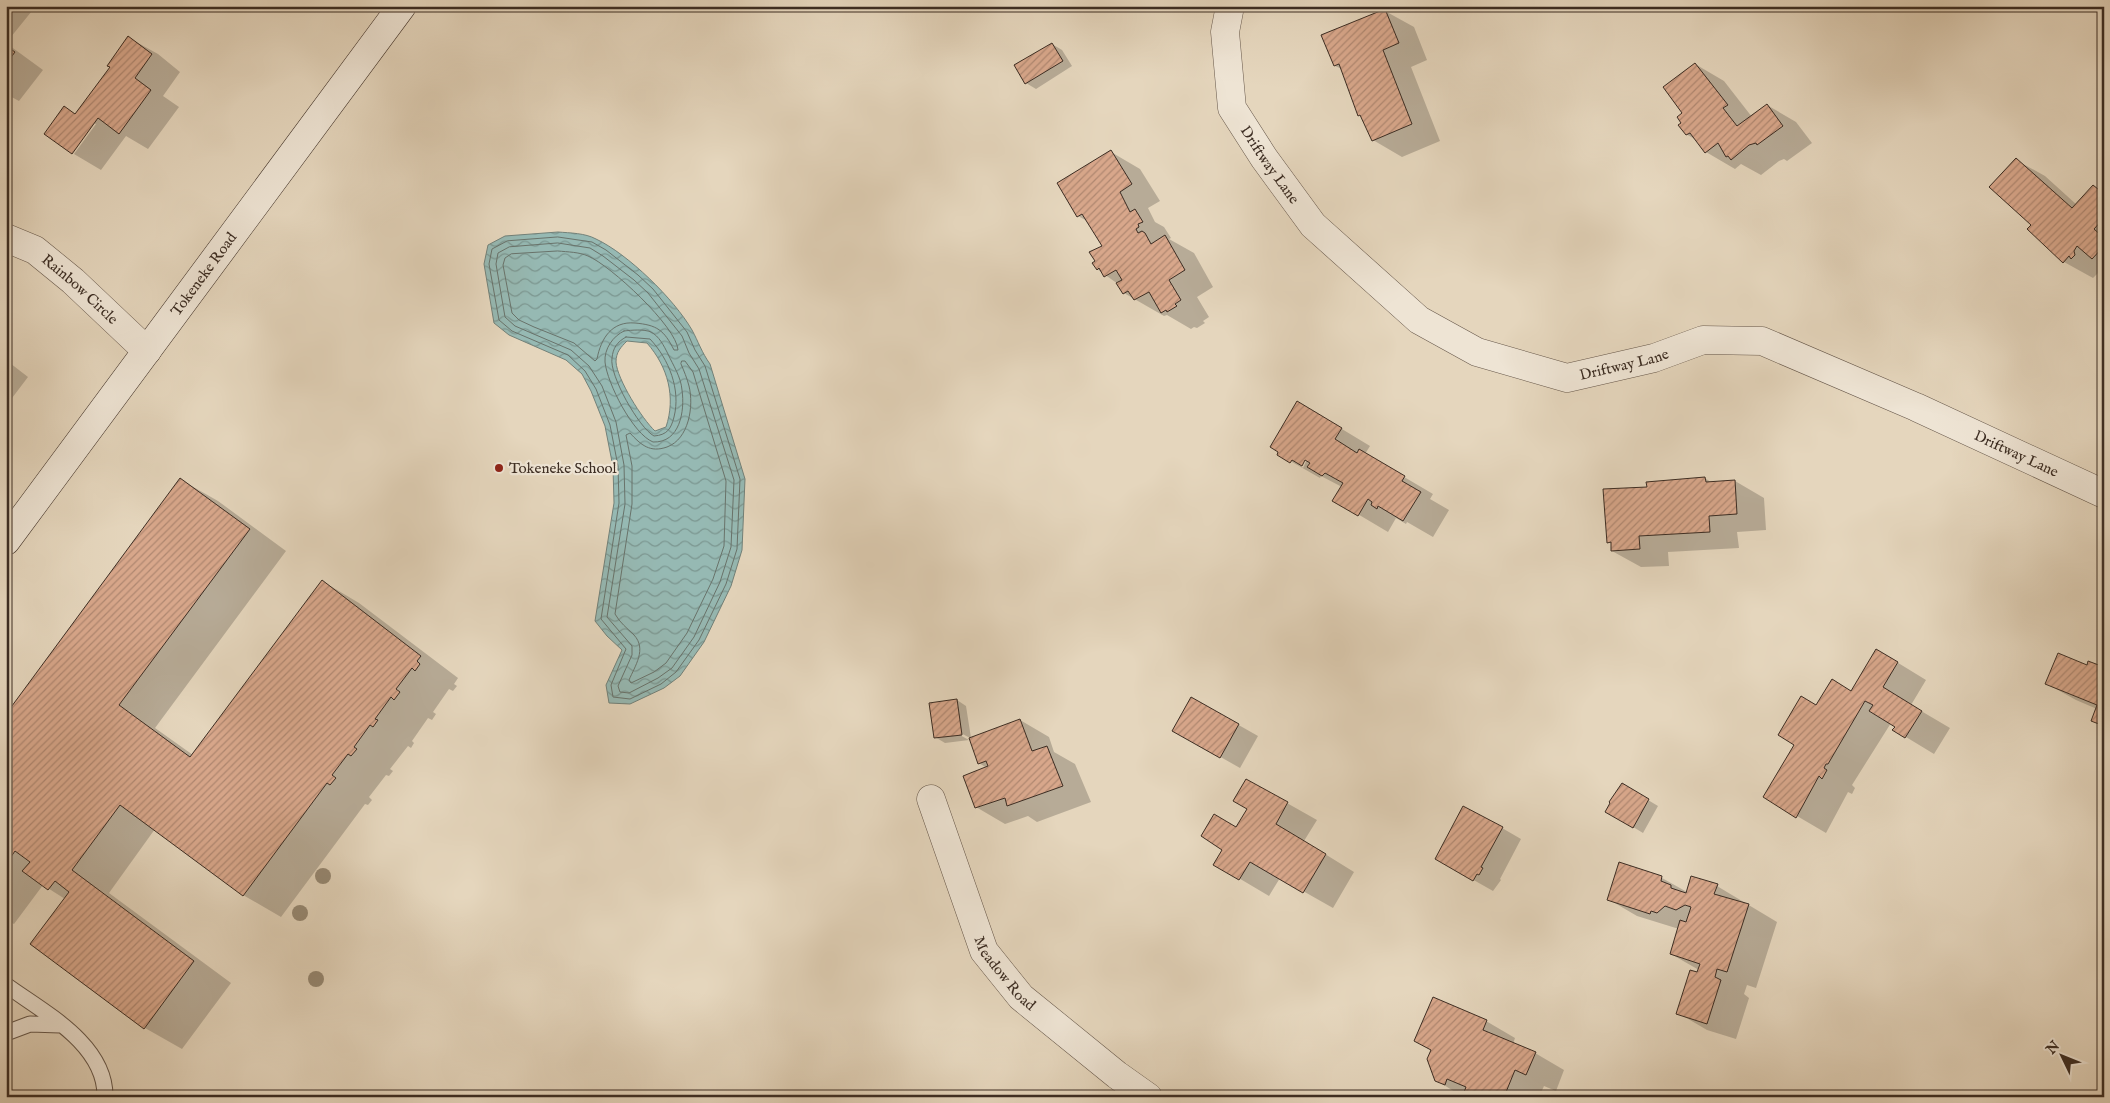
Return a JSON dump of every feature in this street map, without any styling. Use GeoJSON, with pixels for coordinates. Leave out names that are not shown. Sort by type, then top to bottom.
{"type":"FeatureCollection","features":[{"type":"Feature","properties":{"kind":"street","name":"Tokeneke Road"},"geometry":{"type":"LineString","coordinates":[[6,540],[402,6]]}},
{"type":"Feature","properties":{"kind":"street","name":"Driftway Lane"},"geometry":{"type":"LineString","coordinates":[[1230,6],[1224,32],[1232,108],[1264,158],[1313,225],[1419,320],[1477,352],[1567,378],[1654,358],[1703,340],[1762,341],[1916,407],[2104,494]]}},
{"type":"Feature","properties":{"kind":"street","name":"Rainbow Circle"},"geometry":{"type":"LineString","coordinates":[[6,238],[35,250],[73,281],[148,351]]}},
{"type":"Feature","properties":{"kind":"street","name":"Meadow Road"},"geometry":{"type":"LineString","coordinates":[[931,799],[984,950],[1021,997],[1148,1097]]}},
{"type":"Feature","properties":{"kind":"lane"},"geometry":{"type":"LineString","coordinates":[[6,985],[76,1036],[91,1053],[100,1070],[105,1097]]}},
{"type":"Feature","properties":{"kind":"lane"},"geometry":{"type":"LineString","coordinates":[[6,1033],[30,1024],[60,1024]]}},
{"type":"Feature","properties":{"kind":"water"},"geometry":{"type":"Polygon","coordinates":[[[558,232],[592,237],[622,255],[649,278],[684,318],[710,364],[745,479],[742,550],[731,586],[704,642],[680,676],[664,688],[630,704],[609,703],[606,685],[622,650],[595,621],[614,503],[613,467],[605,426],[582,374],[566,360],[509,335],[494,323],[484,264],[488,245],[505,236],[558,232]],[[627,341],[618,353],[616,362],[617,369],[631,398],[655,431],[666,427],[669,416],[670,394],[665,372],[647,343],[627,341]]]}},
{"type":"Feature","properties":{"kind":"building"},"geometry":{"type":"Polygon","coordinates":[[[1385,9],[1399,43],[1383,50],[1412,124],[1372,141],[1360,115],[1358,116],[1339,64],[1334,66],[1321,35],[1385,9]]]}},
{"type":"Feature","properties":{"kind":"building"},"geometry":{"type":"Polygon","coordinates":[[[128,36],[152,54],[135,78],[151,90],[119,134],[98,118],[72,154],[44,134],[64,106],[75,114],[110,67],[107,66],[128,36]]]}},
{"type":"Feature","properties":{"kind":"building"},"geometry":{"type":"Polygon","coordinates":[[[1052,43],[1063,61],[1025,84],[1014,65],[1052,43]]]}},
{"type":"Feature","properties":{"kind":"building"},"geometry":{"type":"Polygon","coordinates":[[[6,46],[15,52],[6,64],[6,46]]]}},
{"type":"Feature","properties":{"kind":"building"},"geometry":{"type":"Polygon","coordinates":[[[1695,63],[1728,105],[1723,108],[1737,126],[1767,104],[1783,126],[1757,145],[1756,143],[1749,145],[1731,160],[1728,156],[1726,157],[1718,143],[1705,153],[1690,133],[1686,135],[1678,125],[1681,123],[1677,117],[1682,113],[1663,87],[1695,63]]]}},
{"type":"Feature","properties":{"kind":"building"},"geometry":{"type":"Polygon","coordinates":[[[1111,150],[1132,184],[1120,192],[1130,212],[1135,209],[1143,222],[1138,224],[1139,227],[1136,229],[1138,233],[1142,231],[1145,233],[1151,244],[1165,235],[1185,270],[1169,280],[1181,300],[1175,304],[1177,306],[1167,312],[1166,310],[1161,313],[1149,292],[1134,300],[1128,291],[1123,294],[1116,283],[1122,280],[1116,270],[1104,277],[1099,268],[1097,270],[1092,263],[1095,261],[1089,252],[1102,246],[1082,214],[1077,217],[1057,183],[1111,150]]]}},
{"type":"Feature","properties":{"kind":"building"},"geometry":{"type":"Polygon","coordinates":[[[2016,158],[2072,208],[2093,185],[2104,194],[2104,218],[2094,229],[2104,238],[2104,246],[2092,259],[2077,246],[2074,251],[2075,255],[2071,259],[2069,256],[2063,263],[2027,229],[2031,225],[1989,187],[2016,158]]]}},
{"type":"Feature","properties":{"kind":"building"},"geometry":{"type":"Polygon","coordinates":[[[1297,401],[1342,428],[1335,439],[1357,453],[1359,449],[1405,476],[1402,481],[1421,492],[1403,521],[1378,506],[1377,509],[1371,505],[1372,502],[1368,499],[1358,516],[1332,501],[1343,483],[1325,473],[1322,476],[1307,467],[1310,463],[1305,460],[1302,466],[1292,460],[1290,463],[1277,455],[1278,452],[1270,447],[1297,401]]]}},
{"type":"Feature","properties":{"kind":"building"},"geometry":{"type":"Polygon","coordinates":[[[1705,477],[1706,482],[1735,480],[1737,514],[1709,516],[1710,532],[1639,536],[1640,549],[1611,551],[1611,542],[1607,543],[1603,489],[1647,487],[1646,482],[1705,477]]]}},
{"type":"Feature","properties":{"kind":"building"},"geometry":{"type":"Polygon","coordinates":[[[180,478],[250,529],[119,705],[190,757],[322,580],[421,656],[417,661],[420,664],[415,671],[412,668],[396,689],[400,692],[394,700],[391,697],[375,719],[378,720],[373,727],[370,725],[354,747],[357,749],[351,756],[348,754],[332,775],[336,778],[330,785],[327,783],[243,896],[120,805],[72,870],[194,961],[144,1029],[30,944],[69,892],[55,881],[48,890],[22,871],[30,862],[15,851],[6,864],[6,714],[180,478]]]}},
{"type":"Feature","properties":{"kind":"building"},"geometry":{"type":"Polygon","coordinates":[[[1876,649],[1898,662],[1883,687],[1922,711],[1905,738],[1892,730],[1895,727],[1869,711],[1873,705],[1865,701],[1828,764],[1826,764],[1824,768],[1827,770],[1822,779],[1819,776],[1796,818],[1763,797],[1794,745],[1778,735],[1801,696],[1816,705],[1832,679],[1851,691],[1876,649]]]}},
{"type":"Feature","properties":{"kind":"building"},"geometry":{"type":"Polygon","coordinates":[[[2058,653],[2087,665],[2088,661],[2104,667],[2104,726],[2091,721],[2097,705],[2045,684],[2058,653]]]}},
{"type":"Feature","properties":{"kind":"building"},"geometry":{"type":"Polygon","coordinates":[[[1191,697],[1239,724],[1220,758],[1172,731],[1191,697]]]}},
{"type":"Feature","properties":{"kind":"building"},"geometry":{"type":"Polygon","coordinates":[[[957,699],[962,735],[934,738],[929,703],[957,699]]]}},
{"type":"Feature","properties":{"kind":"building"},"geometry":{"type":"Polygon","coordinates":[[[1020,719],[1032,751],[1047,746],[1063,786],[1007,806],[1005,798],[975,808],[963,776],[988,766],[986,761],[978,764],[969,738],[1020,719]]]}},
{"type":"Feature","properties":{"kind":"building"},"geometry":{"type":"Polygon","coordinates":[[[1246,779],[1288,802],[1276,824],[1326,854],[1303,893],[1250,862],[1239,880],[1213,865],[1222,850],[1201,836],[1214,814],[1236,827],[1247,809],[1233,801],[1246,779]]]}},
{"type":"Feature","properties":{"kind":"building"},"geometry":{"type":"Polygon","coordinates":[[[1622,783],[1649,799],[1633,828],[1605,812],[1609,802],[1622,783]]]}},
{"type":"Feature","properties":{"kind":"building"},"geometry":{"type":"Polygon","coordinates":[[[1463,806],[1503,827],[1481,867],[1483,868],[1473,881],[1435,859],[1463,806]]]}},
{"type":"Feature","properties":{"kind":"building"},"geometry":{"type":"Polygon","coordinates":[[[1619,862],[1662,876],[1661,881],[1671,885],[1671,888],[1686,893],[1691,876],[1718,884],[1714,894],[1749,904],[1727,972],[1717,969],[1715,977],[1721,980],[1707,1024],[1676,1014],[1690,970],[1697,972],[1700,964],[1670,954],[1680,920],[1686,922],[1691,907],[1685,905],[1676,910],[1665,906],[1657,913],[1651,911],[1650,914],[1607,900],[1619,862]]]}},
{"type":"Feature","properties":{"kind":"building"},"geometry":{"type":"Polygon","coordinates":[[[1433,997],[1487,1020],[1483,1030],[1536,1052],[1526,1075],[1515,1070],[1504,1097],[1489,1097],[1482,1094],[1481,1097],[1462,1097],[1466,1087],[1447,1079],[1445,1085],[1435,1081],[1427,1059],[1431,1050],[1414,1041],[1433,997]]]}},
{"type":"Feature","properties":{"kind":"place","name":"Tokeneke School"},"geometry":{"type":"Point","coordinates":[499,468]}}]}
